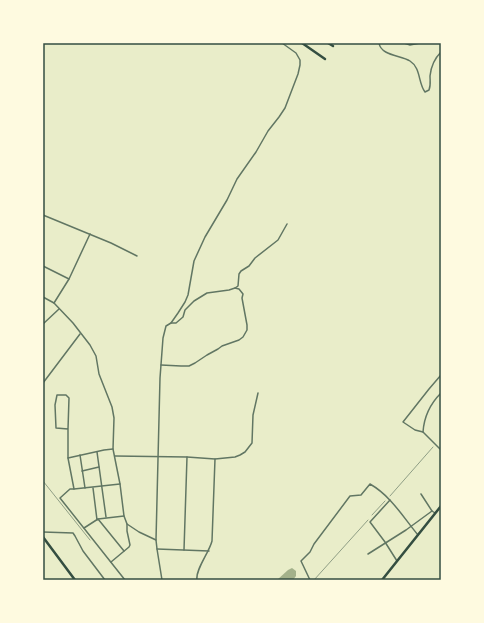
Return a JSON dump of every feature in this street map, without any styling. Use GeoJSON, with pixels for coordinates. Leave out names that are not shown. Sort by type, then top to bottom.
{"type":"FeatureCollection","features":[{"type":"Feature","properties":{"kind":"highway"},"geometry":{"type":"LineString","coordinates":[[302,43],[326,59]]}},
{"type":"Feature","properties":{"kind":"highway"},"geometry":{"type":"LineString","coordinates":[[328,43],[333,46]]}},
{"type":"Feature","properties":{"kind":"highway"},"geometry":{"type":"LineString","coordinates":[[383,580],[434,512],[441,506]]}},
{"type":"Feature","properties":{"kind":"highway"},"geometry":{"type":"LineString","coordinates":[[43,537],[75,580]]}},
{"type":"Feature","properties":{"kind":"street"},"geometry":{"type":"LineString","coordinates":[[162,580],[156,540],[160,378],[163,338],[166,326],[171,323],[188,295],[194,261],[205,237],[227,200],[237,179],[256,152],[268,130],[285,108],[298,74],[300,60],[296,53],[282,43]]}},
{"type":"Feature","properties":{"kind":"street"},"geometry":{"type":"LineString","coordinates":[[379,43],[383,51],[405,59],[416,67],[421,86],[425,92],[429,90],[430,74],[435,59],[441,52]]}},
{"type":"Feature","properties":{"kind":"street"},"geometry":{"type":"LineString","coordinates":[[404,43],[410,45],[420,43]]}},
{"type":"Feature","properties":{"kind":"street"},"geometry":{"type":"LineString","coordinates":[[43,215],[112,243],[137,256]]}},
{"type":"Feature","properties":{"kind":"street"},"geometry":{"type":"LineString","coordinates":[[171,323],[176,323],[183,317],[185,310],[194,301],[207,293],[229,290],[238,286],[239,274],[241,271],[249,266],[255,258],[278,240],[287,224]]}},
{"type":"Feature","properties":{"kind":"street"},"geometry":{"type":"LineString","coordinates":[[54,302],[69,279],[90,234]]}},
{"type":"Feature","properties":{"kind":"street"},"geometry":{"type":"LineString","coordinates":[[43,266],[69,279]]}},
{"type":"Feature","properties":{"kind":"street"},"geometry":{"type":"LineString","coordinates":[[161,365],[189,366],[222,346],[243,337],[248,325],[242,298],[243,294],[239,289],[235,288]]}},
{"type":"Feature","properties":{"kind":"street"},"geometry":{"type":"LineString","coordinates":[[43,297],[54,302],[59,309],[74,323],[90,345],[96,356],[99,374],[112,407],[114,418],[113,449],[120,484],[124,516],[127,524],[126,531],[130,545],[111,562]]}},
{"type":"Feature","properties":{"kind":"street"},"geometry":{"type":"LineString","coordinates":[[43,324],[59,309]]}},
{"type":"Feature","properties":{"kind":"street"},"geometry":{"type":"LineString","coordinates":[[43,384],[80,333]]}},
{"type":"Feature","properties":{"kind":"street"},"geometry":{"type":"LineString","coordinates":[[441,375],[403,422],[415,430],[423,432],[441,450]]}},
{"type":"Feature","properties":{"kind":"street"},"geometry":{"type":"LineString","coordinates":[[115,456],[215,459],[235,457],[245,452],[252,443],[253,415],[258,393]]}},
{"type":"Feature","properties":{"kind":"street"},"geometry":{"type":"LineString","coordinates":[[423,432],[429,408],[441,393]]}},
{"type":"Feature","properties":{"kind":"street"},"geometry":{"type":"LineString","coordinates":[[68,429],[56,428],[55,405],[57,395],[66,395],[69,398],[68,458],[74,489]]}},
{"type":"Feature","properties":{"kind":"street"},"geometry":{"type":"LineString","coordinates":[[68,458],[113,449]]}},
{"type":"Feature","properties":{"kind":"street"},"geometry":{"type":"LineString","coordinates":[[97,452],[106,517]]}},
{"type":"Feature","properties":{"kind":"street"},"geometry":{"type":"LineString","coordinates":[[80,455],[84,488]]}},
{"type":"Feature","properties":{"kind":"street"},"geometry":{"type":"LineString","coordinates":[[184,550],[187,457]]}},
{"type":"Feature","properties":{"kind":"street"},"geometry":{"type":"LineString","coordinates":[[197,580],[197,573],[209,551],[212,541],[215,459]]}},
{"type":"Feature","properties":{"kind":"street"},"geometry":{"type":"LineString","coordinates":[[82,471],[99,467]]}},
{"type":"Feature","properties":{"kind":"street"},"geometry":{"type":"LineString","coordinates":[[120,484],[93,488],[70,489],[60,498],[125,580]]}},
{"type":"Feature","properties":{"kind":"street"},"geometry":{"type":"LineString","coordinates":[[310,580],[300,561],[310,552],[314,544],[350,496],[361,496],[370,484],[376,487],[390,500],[418,535]]}},
{"type":"Feature","properties":{"kind":"street"},"geometry":{"type":"LineString","coordinates":[[93,488],[97,519],[124,551]]}},
{"type":"Feature","properties":{"kind":"street"},"geometry":{"type":"LineString","coordinates":[[368,554],[434,512],[421,494]]}},
{"type":"Feature","properties":{"kind":"street"},"geometry":{"type":"LineString","coordinates":[[390,500],[370,522],[397,561]]}},
{"type":"Feature","properties":{"kind":"street"},"geometry":{"type":"LineString","coordinates":[[84,528],[97,519],[124,516]]}},
{"type":"Feature","properties":{"kind":"street"},"geometry":{"type":"LineString","coordinates":[[127,524],[139,532],[156,540]]}},
{"type":"Feature","properties":{"kind":"street"},"geometry":{"type":"LineString","coordinates":[[43,532],[73,533],[83,551],[105,580]]}},
{"type":"Feature","properties":{"kind":"street"},"geometry":{"type":"LineString","coordinates":[[157,549],[209,551]]}},
{"type":"Feature","properties":{"kind":"path"},"geometry":{"type":"LineString","coordinates":[[372,515],[436,445]]}},
{"type":"Feature","properties":{"kind":"path"},"geometry":{"type":"LineString","coordinates":[[43,482],[92,542]]}},
{"type":"Feature","properties":{"kind":"path"},"geometry":{"type":"LineString","coordinates":[[314,580],[367,521]]}},
{"type":"Feature","properties":{"kind":"shaded area"},"geometry":{"type":"Polygon","coordinates":[[[292,568],[296,571],[296,576],[293,580],[277,580],[288,570],[292,568]]]}}]}
